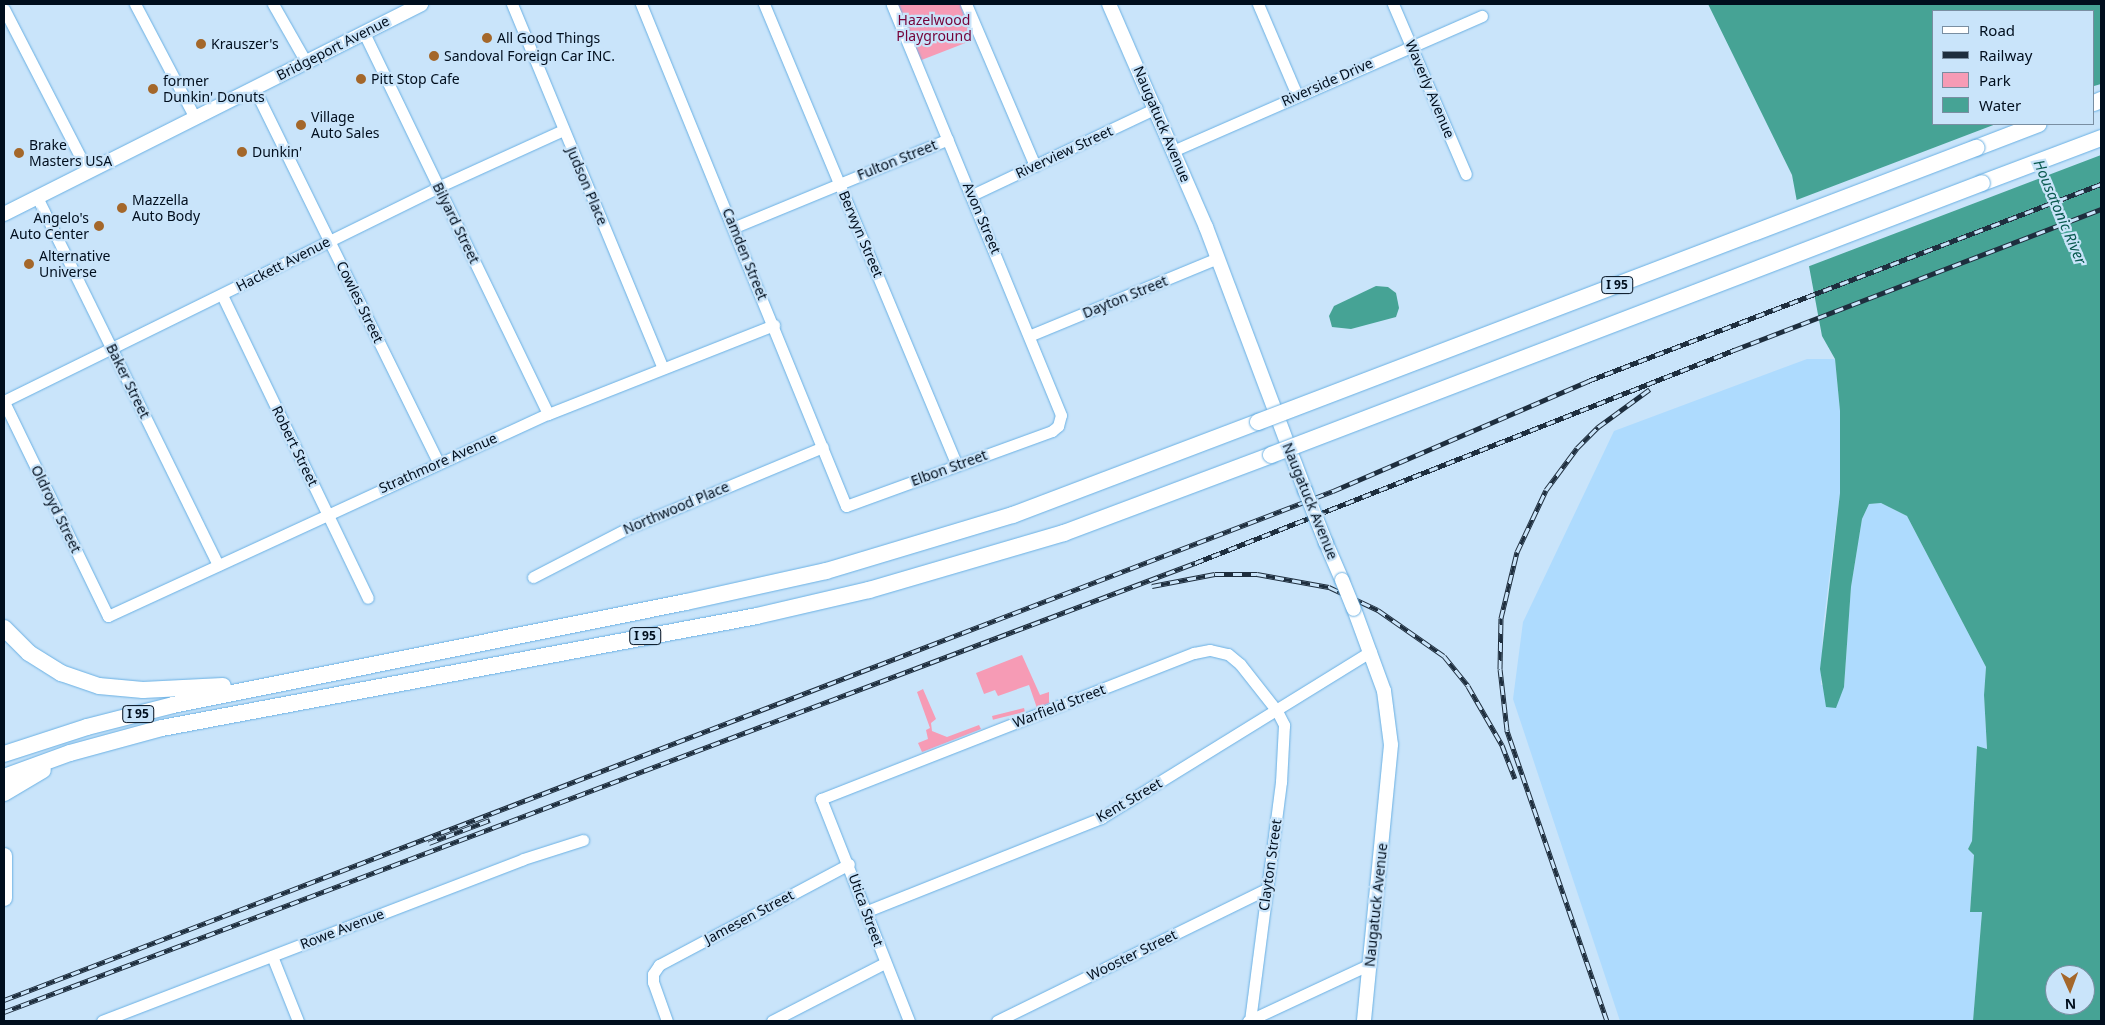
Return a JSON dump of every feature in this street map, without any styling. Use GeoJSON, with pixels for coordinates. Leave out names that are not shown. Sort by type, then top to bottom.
{"type":"FeatureCollection","features":[{"type":"Feature","properties":{"kind":"highway","name":"I 95"},"geometry":{"type":"LineString","coordinates":[[4,754],[106,722],[275,684],[713,597],[841,567],[1036,506],[2036,125]]}},
{"type":"Feature","properties":{"kind":"highway","name":"I 95"},"geometry":{"type":"LineString","coordinates":[[6,784],[70,753],[162,728],[757,616],[869,590],[1064,533],[2101,138]]}},
{"type":"Feature","properties":{"kind":"highway"},"geometry":{"type":"LineString","coordinates":[[4,628],[29,653],[61,673],[99,686],[143,690],[275,684]]}},
{"type":"Feature","properties":{"kind":"highway"},"geometry":{"type":"LineString","coordinates":[[4,856],[4,898]]}},
{"type":"Feature","properties":{"kind":"main road","name":"Bridgeport Avenue"},"geometry":{"type":"LineString","coordinates":[[4,214],[364,33],[405,7],[421,4]]}},
{"type":"Feature","properties":{"kind":"main road","name":"Naugatuck Avenue"},"geometry":{"type":"LineString","coordinates":[[1109,4],[1175,150],[1218,258],[1305,490],[1371,651],[1389,709],[1391,745],[1364,1021]]}},
{"type":"Feature","properties":{"kind":"street"},"geometry":{"type":"LineString","coordinates":[[135,4],[195,118]]}},
{"type":"Feature","properties":{"kind":"street"},"geometry":{"type":"LineString","coordinates":[[273,4],[306,62]]}},
{"type":"Feature","properties":{"kind":"street","name":"Judson Place"},"geometry":{"type":"LineString","coordinates":[[512,4],[663,368]]}},
{"type":"Feature","properties":{"kind":"street","name":"Camden Street"},"geometry":{"type":"LineString","coordinates":[[641,4],[735,227],[846,506]]}},
{"type":"Feature","properties":{"kind":"street","name":"Berwyn Street"},"geometry":{"type":"LineString","coordinates":[[764,4],[957,465]]}},
{"type":"Feature","properties":{"kind":"street","name":"Avon Street"},"geometry":{"type":"LineString","coordinates":[[892,4],[1060,407],[1060,421],[1052,431]]}},
{"type":"Feature","properties":{"kind":"street"},"geometry":{"type":"LineString","coordinates":[[966,4],[1036,166]]}},
{"type":"Feature","properties":{"kind":"street"},"geometry":{"type":"LineString","coordinates":[[1258,4],[1297,95]]}},
{"type":"Feature","properties":{"kind":"street","name":"Waverly Avenue"},"geometry":{"type":"LineString","coordinates":[[1393,4],[1412,44],[1466,174]]}},
{"type":"Feature","properties":{"kind":"street"},"geometry":{"type":"LineString","coordinates":[[4,9],[88,172]]}},
{"type":"Feature","properties":{"kind":"street","name":"Riverside Drive"},"geometry":{"type":"LineString","coordinates":[[1175,150],[1412,44],[1482,16]]}},
{"type":"Feature","properties":{"kind":"street","name":"Bilyard Street"},"geometry":{"type":"LineString","coordinates":[[364,33],[548,414]]}},
{"type":"Feature","properties":{"kind":"street","name":"Cowles Street"},"geometry":{"type":"LineString","coordinates":[[254,88],[331,240],[438,462]]}},
{"type":"Feature","properties":{"kind":"street","name":"Riverview Street"},"geometry":{"type":"LineString","coordinates":[[972,195],[1156,108]]}},
{"type":"Feature","properties":{"kind":"street","name":"Hackett Avenue"},"geometry":{"type":"LineString","coordinates":[[4,401],[438,187],[563,130]]}},
{"type":"Feature","properties":{"kind":"street","name":"Fulton Street"},"geometry":{"type":"LineString","coordinates":[[735,227],[948,139]]}},
{"type":"Feature","properties":{"kind":"street","name":"Baker Street"},"geometry":{"type":"LineString","coordinates":[[37,197],[218,565]]}},
{"type":"Feature","properties":{"kind":"street","name":"Dayton Street"},"geometry":{"type":"LineString","coordinates":[[1031,335],[1218,258]]}},
{"type":"Feature","properties":{"kind":"street","name":"Robert Street"},"geometry":{"type":"LineString","coordinates":[[222,295],[368,598]]}},
{"type":"Feature","properties":{"kind":"street","name":"Strathmore Avenue"},"geometry":{"type":"LineString","coordinates":[[108,616],[438,462],[548,414],[774,325]]}},
{"type":"Feature","properties":{"kind":"street","name":"Oldroyd Street"},"geometry":{"type":"LineString","coordinates":[[4,401],[108,616]]}},
{"type":"Feature","properties":{"kind":"street","name":"Elbon Street"},"geometry":{"type":"LineString","coordinates":[[846,506],[1052,431]]}},
{"type":"Feature","properties":{"kind":"street","name":"Northwood Place"},"geometry":{"type":"LineString","coordinates":[[533,577],[626,529],[824,447]]}},
{"type":"Feature","properties":{"kind":"street","name":"Warfield Street"},"geometry":{"type":"LineString","coordinates":[[821,799],[1202,651],[1216,650],[1233,658],[1277,711]]}},
{"type":"Feature","properties":{"kind":"street","name":"Kent Street"},"geometry":{"type":"LineString","coordinates":[[867,911],[1101,818],[1277,711],[1371,651]]}},
{"type":"Feature","properties":{"kind":"street","name":"Clayton Street"},"geometry":{"type":"LineString","coordinates":[[1249,1021],[1281,782],[1284,725],[1277,711]]}},
{"type":"Feature","properties":{"kind":"street","name":"Utica Street"},"geometry":{"type":"LineString","coordinates":[[821,799],[849,864],[885,963],[909,1021]]}},
{"type":"Feature","properties":{"kind":"street","name":"Rowe Avenue"},"geometry":{"type":"LineString","coordinates":[[102,1021],[115,1019],[523,859],[583,840]]}},
{"type":"Feature","properties":{"kind":"street","name":"Jamesen Street"},"geometry":{"type":"LineString","coordinates":[[667,1021],[654,990],[653,974],[659,966],[849,864]]}},
{"type":"Feature","properties":{"kind":"street","name":"Wooster Street"},"geometry":{"type":"LineString","coordinates":[[997,1021],[1266,890]]}},
{"type":"Feature","properties":{"kind":"street"},"geometry":{"type":"LineString","coordinates":[[272,956],[298,1021]]}},
{"type":"Feature","properties":{"kind":"street"},"geometry":{"type":"LineString","coordinates":[[772,1021],[885,963]]}},
{"type":"Feature","properties":{"kind":"street"},"geometry":{"type":"LineString","coordinates":[[1249,1021],[1370,964]]}},
{"type":"Feature","properties":{"kind":"shaded area"},"geometry":{"type":"Polygon","coordinates":[[[1807,359],[1835,359],[1840,411],[1840,493],[1823,627],[1821,685],[1844,687],[1851,587],[1862,519],[1869,504],[1881,503],[1907,516],[1986,667],[1984,695],[1987,750],[1977,746],[1972,841],[1968,849],[1974,855],[1970,911],[1982,912],[1973,1021],[1620,1021],[1513,699],[1523,622],[1614,431],[1807,359]]]}},
{"type":"Feature","properties":{"kind":"green space","name":"Hazelwood Playground"},"geometry":{"type":"Polygon","coordinates":[[[896,4],[960,4],[973,40],[919,61],[896,4]]]}},
{"type":"Feature","properties":{"kind":"green space"},"geometry":{"type":"Polygon","coordinates":[[[1022,655],[1040,695],[1049,692],[1049,703],[1037,708],[1029,685],[998,696],[995,690],[984,694],[976,673],[1022,655]]]}},
{"type":"Feature","properties":{"kind":"green space"},"geometry":{"type":"Polygon","coordinates":[[[923,689],[936,719],[931,723],[932,731],[947,737],[979,725],[981,729],[922,752],[918,743],[928,739],[926,730],[930,728],[917,692],[923,689]]]}},
{"type":"Feature","properties":{"kind":"green space"},"geometry":{"type":"Polygon","coordinates":[[[1024,708],[1025,712],[993,720],[992,716],[1024,708]]]}},
{"type":"Feature","properties":{"kind":"water","name":"Housatonic River"},"geometry":{"type":"Polygon","coordinates":[[[1708,4],[2101,4],[2101,1021],[1973,1021],[1982,912],[1970,912],[1974,855],[1968,849],[1972,841],[1977,746],[1987,749],[1984,695],[1986,667],[1907,516],[1881,503],[1869,504],[1862,519],[1851,587],[1844,687],[1836,708],[1826,707],[1820,669],[1840,493],[1840,411],[1835,359],[1822,336],[1792,175],[1708,4]]]}},
{"type":"Feature","properties":{"kind":"water"},"geometry":{"type":"Polygon","coordinates":[[[1376,286],[1388,287],[1396,293],[1399,308],[1396,317],[1351,329],[1332,327],[1329,316],[1334,306],[1376,286]]]}},
{"type":"Feature","properties":{"kind":"pier"},"geometry":{"type":"Polygon","coordinates":[[[2101,84],[2101,155],[1807,267],[1794,201],[1993,125],[2095,125],[2095,86],[2101,84]]]}},
{"type":"Feature","properties":{"kind":"railway"},"geometry":{"type":"LineString","coordinates":[[4,1000],[1333,491],[1588,381],[2101,184]]}},
{"type":"Feature","properties":{"kind":"railway"},"geometry":{"type":"LineString","coordinates":[[4,1012],[1195,563],[1734,350],[2101,209]]}},
{"type":"Feature","properties":{"kind":"railway"},"geometry":{"type":"LineString","coordinates":[[1607,1021],[1507,730],[1500,669],[1501,618],[1517,552],[1546,490],[1577,448],[1598,427],[1650,389]]}},
{"type":"Feature","properties":{"kind":"railway"},"geometry":{"type":"LineString","coordinates":[[1152,586],[1215,574],[1257,574],[1329,587],[1378,610],[1444,656],[1468,686],[1502,745],[1515,779]]}},
{"type":"Feature","properties":{"kind":"railway"},"geometry":{"type":"LineString","coordinates":[[429,843],[490,820]]}},
{"type":"Feature","properties":{"kind":"place","name":"All Good Things"},"geometry":{"type":"Point","coordinates":[487,38]}},
{"type":"Feature","properties":{"kind":"place","name":"Krauszer's"},"geometry":{"type":"Point","coordinates":[201,44]}},
{"type":"Feature","properties":{"kind":"place","name":"Sandoval Foreign Car INC."},"geometry":{"type":"Point","coordinates":[434,56]}},
{"type":"Feature","properties":{"kind":"place","name":"Pitt Stop Cafe"},"geometry":{"type":"Point","coordinates":[361,79]}},
{"type":"Feature","properties":{"kind":"place","name":"former Dunkin' Donuts"},"geometry":{"type":"Point","coordinates":[153,89]}},
{"type":"Feature","properties":{"kind":"place","name":"Village Auto Sales"},"geometry":{"type":"Point","coordinates":[301,125]}},
{"type":"Feature","properties":{"kind":"place","name":"Dunkin'"},"geometry":{"type":"Point","coordinates":[242,152]}},
{"type":"Feature","properties":{"kind":"place","name":"Brake Masters USA"},"geometry":{"type":"Point","coordinates":[19,153]}},
{"type":"Feature","properties":{"kind":"place","name":"Mazzella Auto Body"},"geometry":{"type":"Point","coordinates":[122,208]}},
{"type":"Feature","properties":{"kind":"place","name":"Angelo's Auto Center"},"geometry":{"type":"Point","coordinates":[99,226]}},
{"type":"Feature","properties":{"kind":"place","name":"Alternative Universe"},"geometry":{"type":"Point","coordinates":[29,264]}}]}
